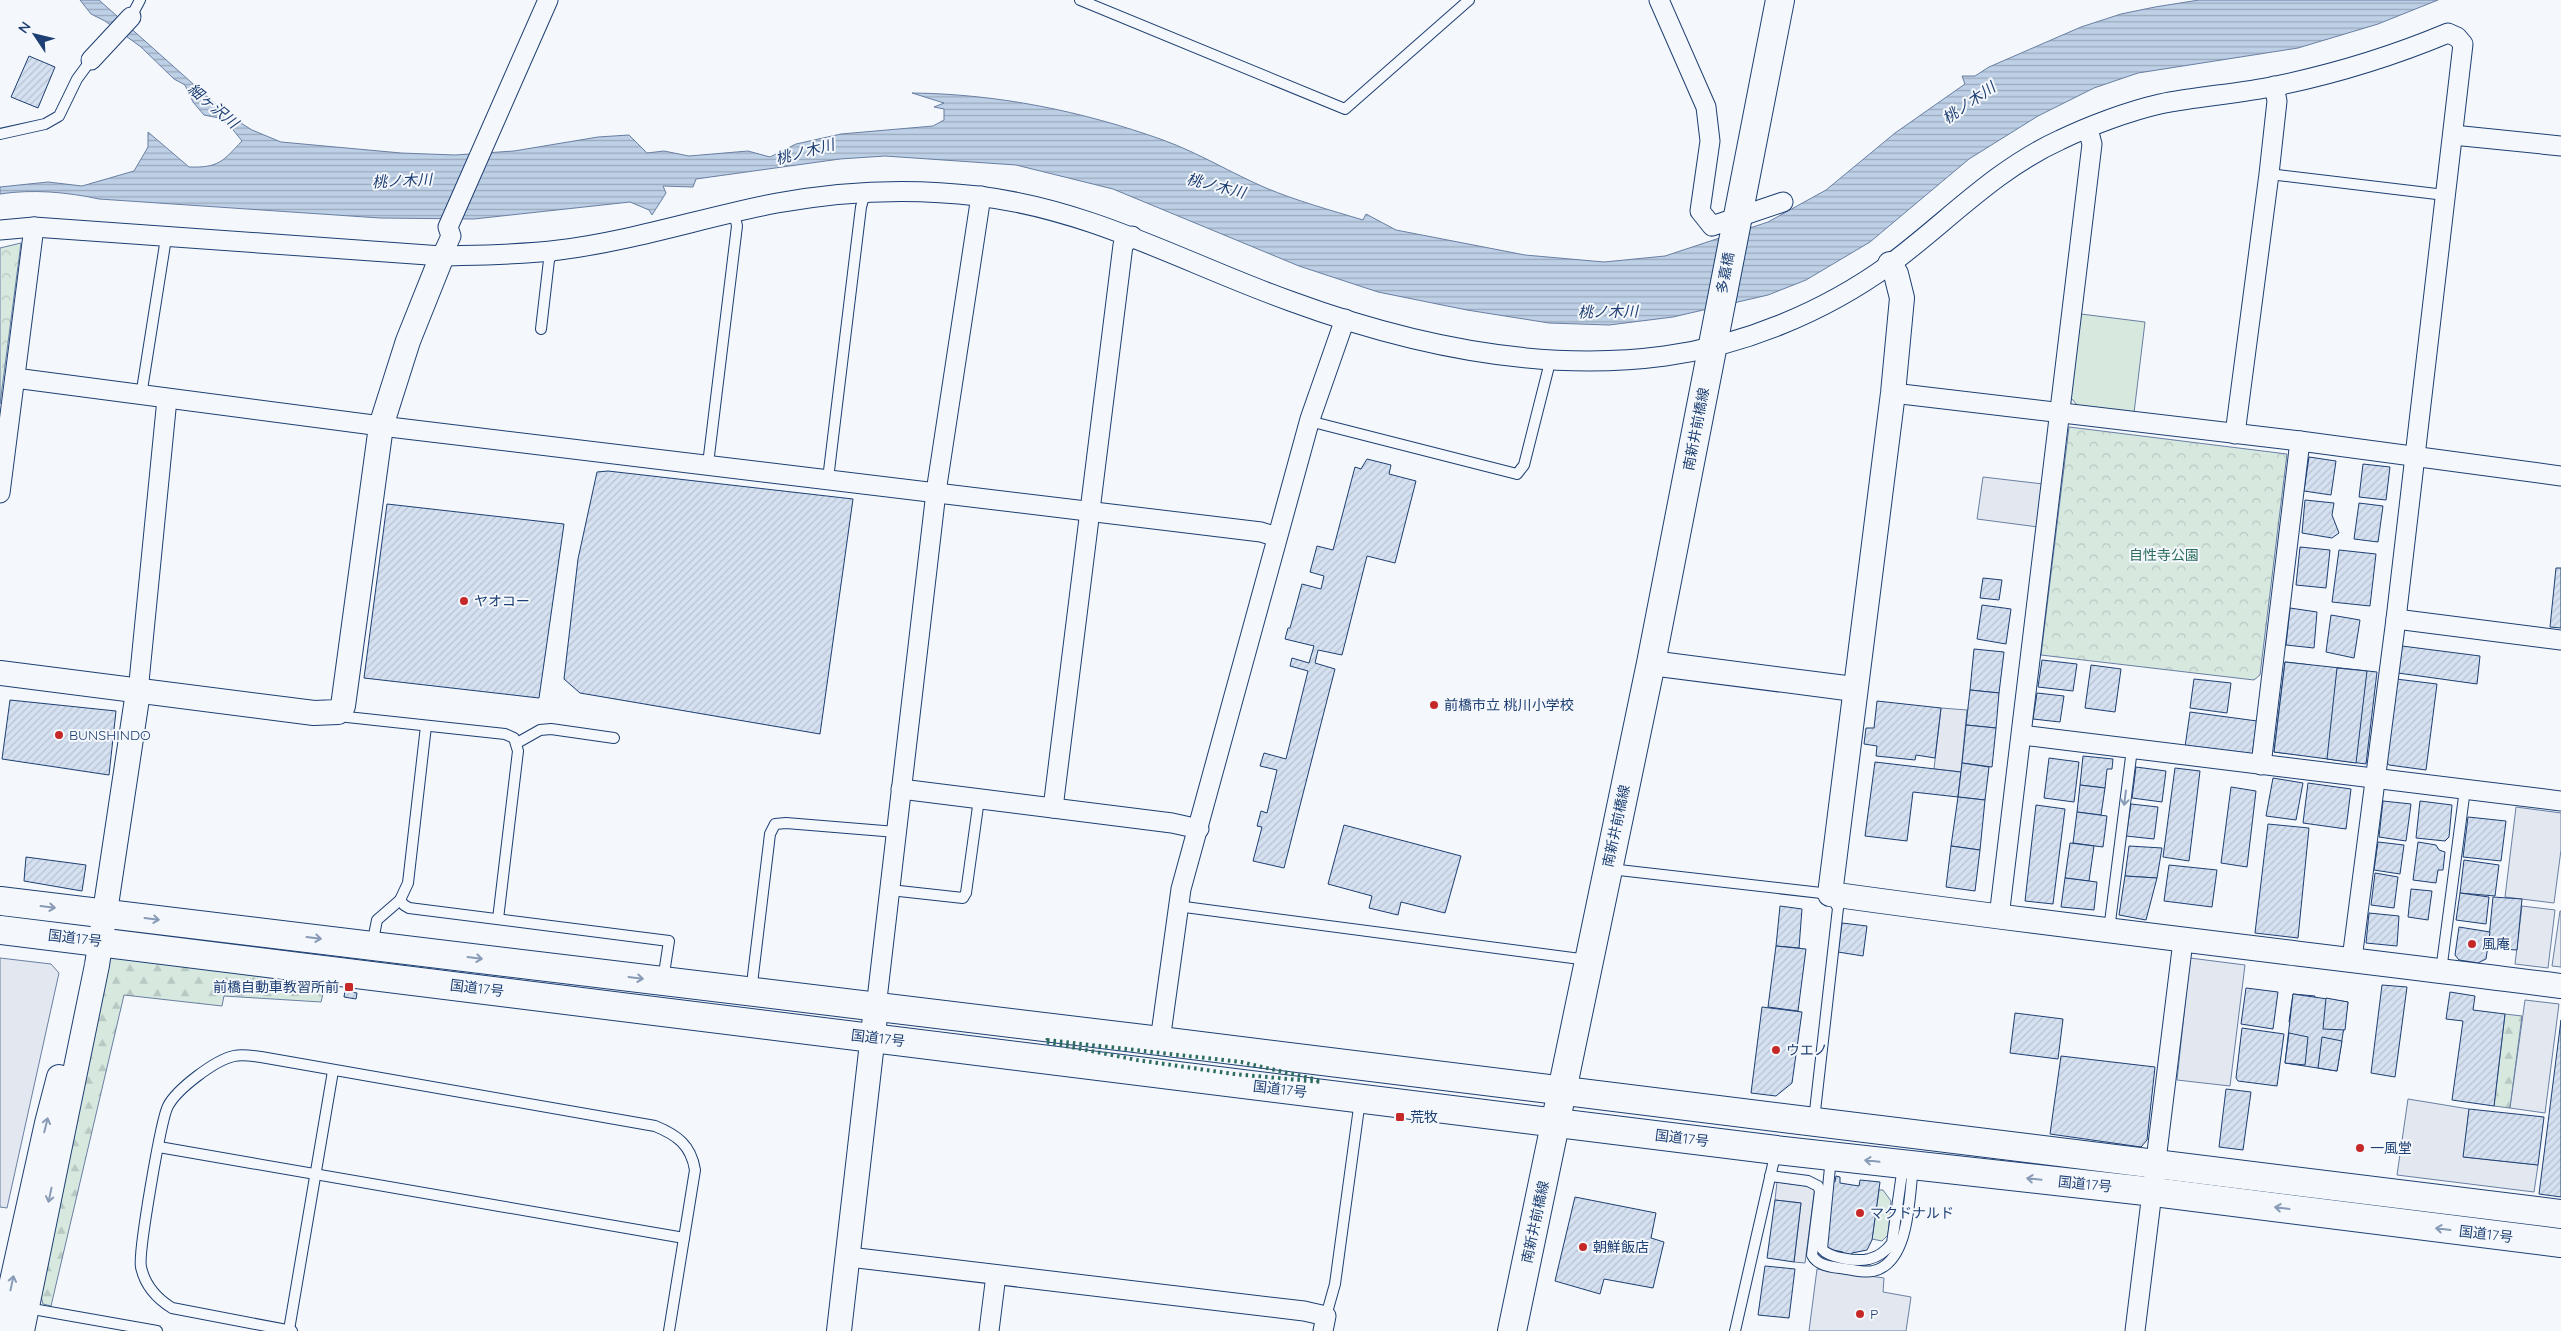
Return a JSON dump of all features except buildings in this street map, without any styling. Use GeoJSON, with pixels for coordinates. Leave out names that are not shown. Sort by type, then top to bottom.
{"type":"FeatureCollection","features":[{"type":"Feature","properties":{"kind":"main road"},"geometry":{"type":"LineString","coordinates":[[1735,223],[1780,0]]}},
{"type":"Feature","properties":{"kind":"main road","name":"多嘉橋"},"geometry":{"type":"LineString","coordinates":[[1716,319],[1735,223]]}},
{"type":"Feature","properties":{"kind":"main road","name":"南新井前橋線"},"geometry":{"type":"LineString","coordinates":[[1512,1331],[1651,663],[1716,319]]}},
{"type":"Feature","properties":{"kind":"main road","name":"国道17号"},"geometry":{"type":"LineString","coordinates":[[0,901],[1160,1041],[2561,1214]]}},
{"type":"Feature","properties":{"kind":"main road","name":"国道17号"},"geometry":{"type":"LineString","coordinates":[[0,930],[1556,1122],[1773,1163],[1832,1157],[2154,1192],[2561,1243]]}},
{"type":"Feature","properties":{"kind":"street"},"geometry":{"type":"LineString","coordinates":[[0,673],[138,692],[324,714],[338,712],[343,706],[381,426],[408,341],[452,236],[448,227],[548,0]]}},
{"type":"Feature","properties":{"kind":"street"},"geometry":{"type":"LineString","coordinates":[[1659,0],[1706,107],[1710,142],[1700,211],[1712,226],[1735,223],[1783,202]]}},
{"type":"Feature","properties":{"kind":"street"},"geometry":{"type":"LineString","coordinates":[[92,60],[131,17]]}},
{"type":"Feature","properties":{"kind":"street"},"geometry":{"type":"LineString","coordinates":[[0,230],[34,227],[166,238],[442,256],[555,250],[646,234],[776,203],[865,193],[931,193],[981,196],[1077,217],[1132,236],[1287,300],[1345,319],[1453,347],[1555,360],[1632,359],[1712,348],[1780,325],[1823,305],[1890,264],[1985,185],[2058,140],[2155,105],[2274,86],[2374,60],[2448,33],[2457,37],[2463,44],[2396,620],[2352,959]]}},
{"type":"Feature","properties":{"kind":"street"},"geometry":{"type":"LineString","coordinates":[[2235,434],[2269,174],[2277,101],[2274,86]]}},
{"type":"Feature","properties":{"kind":"street"},"geometry":{"type":"LineString","coordinates":[[1999,917],[2092,144],[2088,129]]}},
{"type":"Feature","properties":{"kind":"street"},"geometry":{"type":"LineString","coordinates":[[2453,135],[2561,146]]}},
{"type":"Feature","properties":{"kind":"street"},"geometry":{"type":"LineString","coordinates":[[839,1331],[849,1257],[871,1037],[876,1008],[936,492],[981,196]]}},
{"type":"Feature","properties":{"kind":"street"},"geometry":{"type":"LineString","coordinates":[[0,493],[34,227]]}},
{"type":"Feature","properties":{"kind":"street"},"geometry":{"type":"LineString","coordinates":[[1053,808],[1123,245],[1132,236]]}},
{"type":"Feature","properties":{"kind":"street"},"geometry":{"type":"LineString","coordinates":[[1890,264],[1896,274],[1902,298],[1893,393],[1854,689],[1830,894],[2183,941],[2352,959],[2561,986]]}},
{"type":"Feature","properties":{"kind":"street"},"geometry":{"type":"LineString","coordinates":[[1160,1041],[1178,906],[1309,421],[1345,319]]}},
{"type":"Feature","properties":{"kind":"street"},"geometry":{"type":"LineString","coordinates":[[15,378],[381,426],[1261,532],[1277,537]]}},
{"type":"Feature","properties":{"kind":"street"},"geometry":{"type":"LineString","coordinates":[[1893,393],[2300,441],[2561,476]]}},
{"type":"Feature","properties":{"kind":"street"},"geometry":{"type":"LineString","coordinates":[[22,1331],[97,966],[138,692],[167,399]]}},
{"type":"Feature","properties":{"kind":"street"},"geometry":{"type":"LineString","coordinates":[[2261,764],[2300,441]]}},
{"type":"Feature","properties":{"kind":"street"},"geometry":{"type":"LineString","coordinates":[[2396,620],[2561,640]]}},
{"type":"Feature","properties":{"kind":"street"},"geometry":{"type":"LineString","coordinates":[[1651,663],[1854,689]]}},
{"type":"Feature","properties":{"kind":"street"},"geometry":{"type":"LineString","coordinates":[[2022,735],[2561,801]]}},
{"type":"Feature","properties":{"kind":"street"},"geometry":{"type":"LineString","coordinates":[[901,789],[1172,823],[1199,829]]}},
{"type":"Feature","properties":{"kind":"street"},"geometry":{"type":"LineString","coordinates":[[1,1331],[46,1123],[88,971],[100,941]]}},
{"type":"Feature","properties":{"kind":"street"},"geometry":{"type":"LineString","coordinates":[[2135,1331],[2154,1192],[2183,941]]}},
{"type":"Feature","properties":{"kind":"street"},"geometry":{"type":"LineString","coordinates":[[849,1257],[1304,1311],[1325,1324]]}},
{"type":"Feature","properties":{"kind":"street"},"geometry":{"type":"LineString","coordinates":[[989,1331],[996,1275]]}},
{"type":"Feature","properties":{"kind":"lane"},"geometry":{"type":"LineString","coordinates":[[131,17],[140,0]]}},
{"type":"Feature","properties":{"kind":"lane"},"geometry":{"type":"LineString","coordinates":[[1080,0],[1345,109],[1469,0]]}},
{"type":"Feature","properties":{"kind":"lane"},"geometry":{"type":"LineString","coordinates":[[0,134],[45,124],[58,116],[71,94],[77,79],[92,60]]}},
{"type":"Feature","properties":{"kind":"lane"},"geometry":{"type":"LineString","coordinates":[[2269,174],[2445,195]]}},
{"type":"Feature","properties":{"kind":"lane"},"geometry":{"type":"LineString","coordinates":[[828,479],[861,207],[865,193]]}},
{"type":"Feature","properties":{"kind":"lane"},"geometry":{"type":"LineString","coordinates":[[708,464],[737,226],[735,217],[740,212]]}},
{"type":"Feature","properties":{"kind":"lane"},"geometry":{"type":"LineString","coordinates":[[141,396],[166,238]]}},
{"type":"Feature","properties":{"kind":"lane"},"geometry":{"type":"LineString","coordinates":[[540,329],[549,260],[555,250]]}},
{"type":"Feature","properties":{"kind":"lane"},"geometry":{"type":"LineString","coordinates":[[1309,421],[1517,474],[1524,464],[1549,366],[1555,360]]}},
{"type":"Feature","properties":{"kind":"lane"},"geometry":{"type":"LineString","coordinates":[[338,712],[347,717],[505,734],[514,738],[518,751],[498,919]]}},
{"type":"Feature","properties":{"kind":"lane"},"geometry":{"type":"LineString","coordinates":[[372,945],[377,920],[400,900],[408,883],[426,726]]}},
{"type":"Feature","properties":{"kind":"lane"},"geometry":{"type":"LineString","coordinates":[[517,743],[540,730],[552,729],[614,738]]}},
{"type":"Feature","properties":{"kind":"lane"},"geometry":{"type":"LineString","coordinates":[[2109,930],[2132,749]]}},
{"type":"Feature","properties":{"kind":"lane"},"geometry":{"type":"LineString","coordinates":[[2441,971],[2465,789]]}},
{"type":"Feature","properties":{"kind":"lane"},"geometry":{"type":"LineString","coordinates":[[890,890],[963,898],[966,894],[979,799]]}},
{"type":"Feature","properties":{"kind":"lane"},"geometry":{"type":"LineString","coordinates":[[751,992],[770,834],[775,824],[786,823],[896,832]]}},
{"type":"Feature","properties":{"kind":"lane"},"geometry":{"type":"LineString","coordinates":[[1607,868],[1830,894],[1838,908],[1814,1123]]}},
{"type":"Feature","properties":{"kind":"lane"},"geometry":{"type":"LineString","coordinates":[[400,900],[404,906],[410,908],[669,941],[663,981]]}},
{"type":"Feature","properties":{"kind":"lane"},"geometry":{"type":"LineString","coordinates":[[1178,906],[1588,960]]}},
{"type":"Feature","properties":{"kind":"lane"},"geometry":{"type":"LineString","coordinates":[[333,1071],[291,1331],[180,1311],[161,1301],[146,1285],[140,1265],[140,1252],[165,1114],[176,1094],[211,1068],[233,1056],[260,1057],[655,1126],[675,1134],[688,1150],[694,1170],[669,1331]]}},
{"type":"Feature","properties":{"kind":"lane"},"geometry":{"type":"LineString","coordinates":[[1325,1324],[1335,1284],[1360,1099]]}},
{"type":"Feature","properties":{"kind":"lane"},"geometry":{"type":"LineString","coordinates":[[159,1147],[684,1238]]}},
{"type":"Feature","properties":{"kind":"lane"},"geometry":{"type":"LineString","coordinates":[[1832,1157],[1821,1246],[1825,1253],[1830,1255],[1863,1260],[1884,1252],[1892,1243],[1908,1165]]}},
{"type":"Feature","properties":{"kind":"lane"},"geometry":{"type":"LineString","coordinates":[[1735,1331],[1773,1163],[1818,1186],[1820,1191],[1812,1255],[1817,1262],[1826,1266],[1871,1272],[1890,1262],[1902,1244],[1908,1165]]}},
{"type":"Feature","properties":{"kind":"lane"},"geometry":{"type":"LineString","coordinates":[[27,1308],[157,1331]]}},
{"type":"Feature","properties":{"kind":"green space"},"geometry":{"type":"Polygon","coordinates":[[[21,243],[0,404],[0,248],[21,243]]]}},
{"type":"Feature","properties":{"kind":"green space"},"geometry":{"type":"Polygon","coordinates":[[[2081,314],[2145,322],[2134,413],[2080,408],[2070,397],[2081,314]]]}},
{"type":"Feature","properties":{"kind":"green space","name":"自性寺公園"},"geometry":{"type":"Polygon","coordinates":[[[2069,427],[2287,454],[2260,675],[2254,680],[2041,655],[2069,427]]]}},
{"type":"Feature","properties":{"kind":"green space"},"geometry":{"type":"Polygon","coordinates":[[[108,949],[327,977],[321,1002],[224,996],[222,1006],[124,995],[51,1306],[43,1304],[40,1292],[108,949]]]}},
{"type":"Feature","properties":{"kind":"green space"},"geometry":{"type":"Polygon","coordinates":[[[2505,1014],[2522,1016],[2510,1108],[2494,1106],[2505,1014]]]}},
{"type":"Feature","properties":{"kind":"green space"},"geometry":{"type":"Polygon","coordinates":[[[1879,1190],[1883,1190],[1891,1201],[1888,1235],[1882,1241],[1872,1239],[1879,1190]]]}},
{"type":"Feature","properties":{"kind":"shaded area"},"geometry":{"type":"Polygon","coordinates":[[[1983,477],[2043,484],[2038,527],[1977,519],[1983,477]]]}},
{"type":"Feature","properties":{"kind":"shaded area"},"geometry":{"type":"Polygon","coordinates":[[[1941,708],[1967,710],[1961,772],[1934,769],[1941,708]]]}},
{"type":"Feature","properties":{"kind":"shaded area"},"geometry":{"type":"Polygon","coordinates":[[[2516,807],[2561,813],[2561,850],[2554,903],[2505,897],[2516,807]]]}},
{"type":"Feature","properties":{"kind":"shaded area"},"geometry":{"type":"Polygon","coordinates":[[[2522,906],[2555,910],[2548,968],[2515,964],[2522,906]]]}},
{"type":"Feature","properties":{"kind":"shaded area"},"geometry":{"type":"Polygon","coordinates":[[[2561,911],[2561,967],[2552,966],[2561,911]]]}},
{"type":"Feature","properties":{"kind":"shaded area"},"geometry":{"type":"Polygon","coordinates":[[[0,958],[51,964],[59,973],[7,1208],[0,1207],[0,958]]]}},
{"type":"Feature","properties":{"kind":"shaded area"},"geometry":{"type":"Polygon","coordinates":[[[2190,958],[2245,965],[2230,1086],[2177,1080],[2190,958]]]}},
{"type":"Feature","properties":{"kind":"shaded area"},"geometry":{"type":"Polygon","coordinates":[[[2525,1000],[2559,1004],[2545,1113],[2510,1108],[2525,1000]]]}},
{"type":"Feature","properties":{"kind":"shaded area"},"geometry":{"type":"Polygon","coordinates":[[[2408,1099],[2469,1109],[2464,1157],[2538,1165],[2534,1192],[2397,1175],[2408,1099]]]}},
{"type":"Feature","properties":{"kind":"shaded area"},"geometry":{"type":"Polygon","coordinates":[[[1777,1182],[1815,1187],[1805,1263],[1794,1262],[1801,1203],[1775,1200],[1777,1182]]]}},
{"type":"Feature","properties":{"kind":"shaded area","name":"P"},"geometry":{"type":"Polygon","coordinates":[[[1817,1269],[1884,1278],[1883,1292],[1911,1297],[1906,1331],[1809,1331],[1817,1269]]]}},
{"type":"Feature","properties":{"kind":"water"},"geometry":{"type":"Polygon","coordinates":[[[80,0],[99,0],[228,115],[252,130],[281,142],[401,153],[455,155],[514,151],[598,137],[629,135],[647,153],[664,151],[689,156],[748,151],[770,157],[796,144],[841,134],[933,126],[944,120],[944,109],[934,107],[944,103],[912,93],[944,94],[1039,106],[1132,130],[1176,145],[1278,193],[1363,220],[1366,214],[1396,230],[1525,255],[1604,262],[1665,256],[1768,222],[1826,190],[1895,133],[1965,84],[1962,76],[1975,76],[1989,67],[2081,27],[2121,14],[2199,0],[2438,0],[2378,24],[2298,48],[2138,73],[2094,88],[2038,116],[1969,159],[1870,242],[1806,280],[1768,295],[1673,317],[1609,325],[1549,323],[1467,310],[1378,292],[1299,266],[1113,189],[1016,165],[885,156],[840,159],[696,179],[693,187],[663,186],[666,193],[652,215],[649,210],[630,202],[474,219],[380,218],[99,199],[50,192],[0,194],[0,187],[48,182],[82,186],[134,171],[148,147],[148,132],[189,167],[207,166],[220,162],[242,141],[230,126],[219,118],[204,115],[193,102],[185,85],[174,79],[141,47],[105,21],[91,14],[80,0]]]}},
{"type":"Feature","properties":{"kind":"hedge"},"geometry":{"type":"LineString","coordinates":[[1047,1040],[1241,1062],[1321,1082],[1234,1074],[1137,1060],[1045,1042],[1047,1040]]}},
{"type":"Feature","properties":{"kind":"place","name":"ヤオコー"},"geometry":{"type":"Point","coordinates":[464,601]}},
{"type":"Feature","properties":{"kind":"place","name":"前橋市立 桃川小学校"},"geometry":{"type":"Point","coordinates":[1434,705]}},
{"type":"Feature","properties":{"kind":"place","name":"BUNSHINDO"},"geometry":{"type":"Point","coordinates":[59,735]}},
{"type":"Feature","properties":{"kind":"place","name":"風庵"},"geometry":{"type":"Point","coordinates":[2472,944]}},
{"type":"Feature","properties":{"kind":"place","name":"前橋自動車教習所前"},"geometry":{"type":"Point","coordinates":[349,987]}},
{"type":"Feature","properties":{"kind":"place","name":"ウエノ"},"geometry":{"type":"Point","coordinates":[1776,1050]}},
{"type":"Feature","properties":{"kind":"place","name":"荒牧"},"geometry":{"type":"Point","coordinates":[1400,1117]}},
{"type":"Feature","properties":{"kind":"place","name":"一風堂"},"geometry":{"type":"Point","coordinates":[2360,1148]}},
{"type":"Feature","properties":{"kind":"place","name":"マクドナルド"},"geometry":{"type":"Point","coordinates":[1860,1213]}},
{"type":"Feature","properties":{"kind":"place","name":"朝鮮飯店"},"geometry":{"type":"Point","coordinates":[1583,1247]}},
{"type":"Feature","properties":{"kind":"place","name":"P"},"geometry":{"type":"Point","coordinates":[1860,1314]}},
{"type":"Feature","properties":{"kind":"water label","name":"桃ノ木川"},"geometry":{"type":"Point","coordinates":[1969,103]}},
{"type":"Feature","properties":{"kind":"water label","name":"細ヶ沢川"},"geometry":{"type":"Point","coordinates":[213,106]}},
{"type":"Feature","properties":{"kind":"water label","name":"桃ノ木川"},"geometry":{"type":"Point","coordinates":[805,152]}},
{"type":"Feature","properties":{"kind":"water label","name":"桃ノ木川"},"geometry":{"type":"Point","coordinates":[402,181]}},
{"type":"Feature","properties":{"kind":"water label","name":"桃ノ木川"},"geometry":{"type":"Point","coordinates":[1216,186]}},
{"type":"Feature","properties":{"kind":"water label","name":"桃ノ木川"},"geometry":{"type":"Point","coordinates":[1608,312]}}]}
